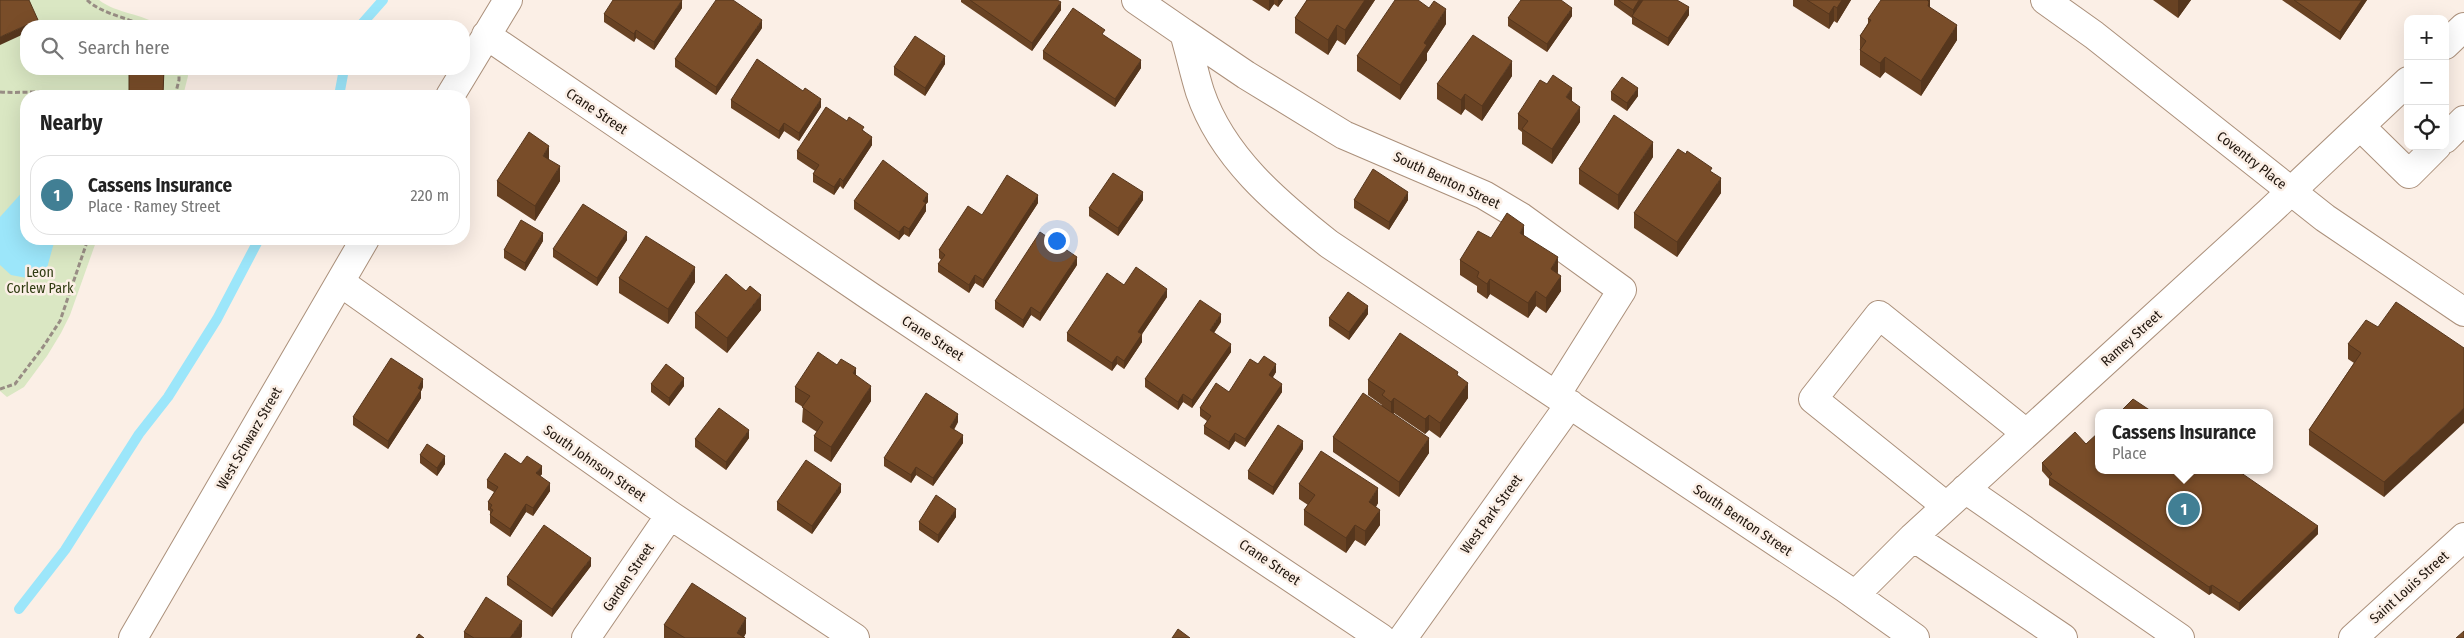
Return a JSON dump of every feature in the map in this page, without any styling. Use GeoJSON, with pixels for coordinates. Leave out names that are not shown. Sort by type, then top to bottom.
{"type":"FeatureCollection","features":[{"type":"Feature","properties":{"kind":"street"},"geometry":{"type":"LineString","coordinates":[[470,63],[508,0]]}},
{"type":"Feature","properties":{"kind":"street","name":"South Benton Street"},"geometry":{"type":"LineString","coordinates":[[1136,0],[1246,75],[1344,135],[1484,195],[1521,217],[1622,290],[1563,400],[1915,638]]}},
{"type":"Feature","properties":{"kind":"street","name":"Coventry Place"},"geometry":{"type":"LineString","coordinates":[[2045,0],[2094,34],[2325,218],[2464,312]]}},
{"type":"Feature","properties":{"kind":"street"},"geometry":{"type":"LineString","coordinates":[[2449,41],[2464,27]]}},
{"type":"Feature","properties":{"kind":"street"},"geometry":{"type":"LineString","coordinates":[[1184,33],[1200,93],[1218,132],[1248,172],[1284,209],[1329,244],[1563,400]]}},
{"type":"Feature","properties":{"kind":"street","name":"Crane Street"},"geometry":{"type":"LineString","coordinates":[[486,36],[871,298],[1381,638]]}},
{"type":"Feature","properties":{"kind":"street"},"geometry":{"type":"LineString","coordinates":[[454,90],[463,75]]}},
{"type":"Feature","properties":{"kind":"street","name":"Ramey Street"},"geometry":{"type":"LineString","coordinates":[[1855,596],[1913,537],[2292,191],[2404,85]]}},
{"type":"Feature","properties":{"kind":"street"},"geometry":{"type":"LineString","coordinates":[[2449,134],[2464,120]]}},
{"type":"Feature","properties":{"kind":"street"},"geometry":{"type":"LineString","coordinates":[[2360,126],[2409,174],[2433,150]]}},
{"type":"Feature","properties":{"kind":"street","name":"West Schwarz Street"},"geometry":{"type":"LineString","coordinates":[[133,638],[362,245]]}},
{"type":"Feature","properties":{"kind":"street","name":"South Johnson Street"},"geometry":{"type":"LineString","coordinates":[[340,282],[670,515],[855,638]]}},
{"type":"Feature","properties":{"kind":"street"},"geometry":{"type":"LineString","coordinates":[[2026,434],[1879,315],[1813,399],[1956,498],[2180,638]]}},
{"type":"Feature","properties":{"kind":"street","name":"West Park Street"},"geometry":{"type":"LineString","coordinates":[[1403,638],[1563,400]]}},
{"type":"Feature","properties":{"kind":"street","name":"Garden Street"},"geometry":{"type":"LineString","coordinates":[[586,638],[670,515]]}},
{"type":"Feature","properties":{"kind":"street","name":"Saint Louis Street"},"geometry":{"type":"LineString","coordinates":[[2353,638],[2464,536]]}},
{"type":"Feature","properties":{"kind":"street"},"geometry":{"type":"LineString","coordinates":[[1913,537],[2063,638]]}},
{"type":"Feature","properties":{"kind":"path"},"geometry":{"type":"LineString","coordinates":[[87,0],[102,11],[132,20]]}},
{"type":"Feature","properties":{"kind":"path"},"geometry":{"type":"LineString","coordinates":[[176,90],[179,75]]}},
{"type":"Feature","properties":{"kind":"path"},"geometry":{"type":"LineString","coordinates":[[0,92],[20,94]]}},
{"type":"Feature","properties":{"kind":"path"},"geometry":{"type":"LineString","coordinates":[[0,389],[15,384],[60,321],[86,245]]}},
{"type":"Feature","properties":{"kind":"green space","name":"Leon Corlew Park"},"geometry":{"type":"Polygon","coordinates":[[[0,0],[99,0],[106,5],[149,20],[20,20],[20,75],[188,75],[184,90],[20,90],[20,245],[95,245],[70,315],[47,356],[24,387],[7,397],[0,391],[0,0]]]}},
{"type":"Feature","properties":{"kind":"water"},"geometry":{"type":"Polygon","coordinates":[[[20,195],[20,245],[53,245],[47,268],[32,279],[11,275],[0,265],[0,217],[20,195]]]}},
{"type":"Feature","properties":{"kind":"building"},"geometry":{"type":"Polygon","coordinates":[[[0,0],[29,0],[38,20],[20,20],[20,28],[0,37],[0,0]]]}},
{"type":"Feature","properties":{"kind":"building"},"geometry":{"type":"Polygon","coordinates":[[[613,0],[682,0],[654,42],[636,30],[634,34],[604,14],[613,0]]]}},
{"type":"Feature","properties":{"kind":"building"},"geometry":{"type":"Polygon","coordinates":[[[716,0],[733,0],[762,20],[716,87],[675,59],[716,0]]]}},
{"type":"Feature","properties":{"kind":"building"},"geometry":{"type":"Polygon","coordinates":[[[970,0],[1057,0],[1061,2],[1032,43],[970,0]]]}},
{"type":"Feature","properties":{"kind":"building"},"geometry":{"type":"Polygon","coordinates":[[[1307,0],[1365,0],[1345,30],[1337,25],[1328,40],[1295,18],[1307,0]]]}},
{"type":"Feature","properties":{"kind":"building"},"geometry":{"type":"Polygon","coordinates":[[[1395,0],[1418,0],[1429,8],[1434,1],[1446,9],[1424,43],[1427,45],[1400,85],[1357,56],[1395,0]]]}},
{"type":"Feature","properties":{"kind":"building"},"geometry":{"type":"Polygon","coordinates":[[[1521,0],[1561,0],[1572,8],[1547,44],[1508,18],[1521,0]]]}},
{"type":"Feature","properties":{"kind":"building"},"geometry":{"type":"Polygon","coordinates":[[[1618,0],[1639,0],[1633,10],[1618,0]]]}},
{"type":"Feature","properties":{"kind":"building"},"geometry":{"type":"Polygon","coordinates":[[[1643,0],[1677,0],[1689,7],[1668,38],[1632,16],[1643,0]]]}},
{"type":"Feature","properties":{"kind":"building"},"geometry":{"type":"Polygon","coordinates":[[[1807,0],[1842,0],[1837,8],[1834,6],[1829,14],[1807,0]]]}},
{"type":"Feature","properties":{"kind":"building"},"geometry":{"type":"Polygon","coordinates":[[[1881,0],[1927,0],[1929,2],[1928,6],[1957,25],[1921,81],[1885,57],[1880,63],[1860,50],[1866,41],[1860,36],[1871,20],[1868,19],[1881,0]]]}},
{"type":"Feature","properties":{"kind":"building"},"geometry":{"type":"Polygon","coordinates":[[[2294,0],[2362,0],[2340,32],[2294,0]]]}},
{"type":"Feature","properties":{"kind":"building"},"geometry":{"type":"Polygon","coordinates":[[[1073,8],[1105,30],[1102,34],[1141,60],[1115,99],[1043,51],[1073,8]]]}},
{"type":"Feature","properties":{"kind":"building"},"geometry":{"type":"Polygon","coordinates":[[[1473,35],[1512,61],[1482,106],[1465,94],[1461,100],[1437,84],[1473,35]]]}},
{"type":"Feature","properties":{"kind":"building"},"geometry":{"type":"Polygon","coordinates":[[[915,36],[945,56],[925,88],[894,67],[915,36]]]}},
{"type":"Feature","properties":{"kind":"building"},"geometry":{"type":"Polygon","coordinates":[[[757,59],[803,91],[805,88],[821,99],[799,133],[784,123],[779,131],[731,100],[757,59]]]}},
{"type":"Feature","properties":{"kind":"building"},"geometry":{"type":"Polygon","coordinates":[[[129,75],[164,75],[163,90],[129,90],[129,75]]]}},
{"type":"Feature","properties":{"kind":"building"},"geometry":{"type":"Polygon","coordinates":[[[1553,75],[1572,88],[1566,97],[1580,107],[1552,149],[1522,129],[1528,121],[1518,114],[1540,80],[1547,84],[1553,75]]]}},
{"type":"Feature","properties":{"kind":"building"},"geometry":{"type":"Polygon","coordinates":[[[1622,77],[1638,88],[1627,103],[1611,92],[1622,77]]]}},
{"type":"Feature","properties":{"kind":"building"},"geometry":{"type":"Polygon","coordinates":[[[826,107],[847,121],[849,117],[864,127],[862,130],[872,137],[843,181],[840,178],[834,187],[813,174],[819,165],[797,151],[826,107]]]}},
{"type":"Feature","properties":{"kind":"building"},"geometry":{"type":"Polygon","coordinates":[[[1614,115],[1653,142],[1618,195],[1579,169],[1614,115]]]}},
{"type":"Feature","properties":{"kind":"building"},"geometry":{"type":"Polygon","coordinates":[[[529,132],[549,146],[543,156],[560,166],[535,206],[497,181],[529,132]]]}},
{"type":"Feature","properties":{"kind":"building"},"geometry":{"type":"Polygon","coordinates":[[[1678,149],[1686,154],[1687,151],[1712,168],[1710,171],[1721,178],[1677,242],[1634,213],[1678,149]]]}},
{"type":"Feature","properties":{"kind":"building"},"geometry":{"type":"Polygon","coordinates":[[[883,160],[928,194],[923,201],[926,203],[909,229],[904,226],[899,232],[854,201],[883,160]]]}},
{"type":"Feature","properties":{"kind":"building"},"geometry":{"type":"Polygon","coordinates":[[[1373,169],[1408,192],[1389,222],[1354,200],[1373,169]]]}},
{"type":"Feature","properties":{"kind":"building"},"geometry":{"type":"Polygon","coordinates":[[[1113,173],[1143,192],[1118,228],[1089,208],[1113,173]]]}},
{"type":"Feature","properties":{"kind":"building"},"geometry":{"type":"Polygon","coordinates":[[[1007,175],[1038,195],[983,280],[975,275],[969,285],[938,264],[945,255],[939,250],[968,206],[982,215],[1007,175]]]}},
{"type":"Feature","properties":{"kind":"building"},"geometry":{"type":"Polygon","coordinates":[[[583,204],[627,232],[597,278],[553,249],[583,204]]]}},
{"type":"Feature","properties":{"kind":"building"},"geometry":{"type":"Polygon","coordinates":[[[1507,213],[1524,225],[1520,233],[1558,257],[1551,269],[1561,276],[1546,298],[1536,291],[1528,303],[1490,279],[1487,284],[1477,277],[1479,272],[1460,260],[1478,231],[1491,238],[1507,213]]]}},
{"type":"Feature","properties":{"kind":"building"},"geometry":{"type":"Polygon","coordinates":[[[521,220],[543,233],[525,263],[504,250],[521,220]]]}},
{"type":"Feature","properties":{"kind":"building"},"geometry":{"type":"Polygon","coordinates":[[[1040,232],[1077,257],[1040,313],[1031,307],[1023,320],[995,301],[1040,232]]]}},
{"type":"Feature","properties":{"kind":"building"},"geometry":{"type":"Polygon","coordinates":[[[646,236],[695,267],[668,309],[619,278],[646,236]]]}},
{"type":"Feature","properties":{"kind":"building"},"geometry":{"type":"Polygon","coordinates":[[[1136,267],[1167,289],[1138,332],[1142,334],[1124,361],[1117,356],[1112,363],[1067,333],[1107,273],[1124,285],[1136,267]]]}},
{"type":"Feature","properties":{"kind":"building"},"geometry":{"type":"Polygon","coordinates":[[[726,274],[746,291],[750,286],[761,295],[727,338],[695,313],[726,274]]]}},
{"type":"Feature","properties":{"kind":"building"},"geometry":{"type":"Polygon","coordinates":[[[1348,292],[1368,306],[1349,332],[1329,318],[1348,292]]]}},
{"type":"Feature","properties":{"kind":"building"},"geometry":{"type":"Polygon","coordinates":[[[1200,300],[1221,314],[1210,330],[1231,344],[1192,400],[1183,394],[1178,402],[1145,379],[1200,300]]]}},
{"type":"Feature","properties":{"kind":"building"},"geometry":{"type":"Polygon","coordinates":[[[2396,302],[2464,348],[2464,408],[2384,482],[2309,430],[2361,353],[2348,344],[2366,320],[2378,327],[2396,302]]]}},
{"type":"Feature","properties":{"kind":"building"},"geometry":{"type":"Polygon","coordinates":[[[1400,333],[1458,372],[1457,375],[1468,383],[1440,423],[1429,415],[1425,419],[1394,398],[1391,402],[1382,395],[1385,391],[1368,380],[1400,333]]]}},
{"type":"Feature","properties":{"kind":"building"},"geometry":{"type":"Polygon","coordinates":[[[818,352],[837,365],[841,359],[856,368],[853,373],[871,386],[831,447],[814,436],[823,422],[802,407],[810,396],[795,387],[818,352]]]}},
{"type":"Feature","properties":{"kind":"building"},"geometry":{"type":"Polygon","coordinates":[[[1264,356],[1276,364],[1269,375],[1282,384],[1245,439],[1235,433],[1229,442],[1204,426],[1211,416],[1200,408],[1216,383],[1229,392],[1250,359],[1258,364],[1264,356]]]}},
{"type":"Feature","properties":{"kind":"building"},"geometry":{"type":"Polygon","coordinates":[[[391,358],[423,379],[418,388],[421,390],[388,441],[353,417],[391,358]]]}},
{"type":"Feature","properties":{"kind":"building"},"geometry":{"type":"Polygon","coordinates":[[[666,364],[684,378],[669,398],[651,384],[666,364]]]}},
{"type":"Feature","properties":{"kind":"building"},"geometry":{"type":"Polygon","coordinates":[[[926,393],[958,414],[950,427],[963,435],[933,478],[916,467],[911,475],[884,458],[926,393]]]}},
{"type":"Feature","properties":{"kind":"building"},"geometry":{"type":"Polygon","coordinates":[[[1363,393],[1429,438],[1399,482],[1333,437],[1363,393]]]}},
{"type":"Feature","properties":{"kind":"building"},"geometry":{"type":"Polygon","coordinates":[[[2133,399],[2148,409],[2123,409],[2133,399]]]}},
{"type":"Feature","properties":{"kind":"building"},"geometry":{"type":"Polygon","coordinates":[[[719,408],[749,430],[726,462],[695,439],[719,408]]]}},
{"type":"Feature","properties":{"kind":"building"},"geometry":{"type":"Polygon","coordinates":[[[1278,425],[1303,441],[1273,487],[1248,471],[1278,425]]]}},
{"type":"Feature","properties":{"kind":"building"},"geometry":{"type":"Polygon","coordinates":[[[2075,432],[2086,444],[2095,436],[2095,474],[2243,474],[2318,526],[2239,603],[2212,585],[2209,587],[2049,477],[2052,474],[2042,463],[2075,432]]]}},
{"type":"Feature","properties":{"kind":"building"},"geometry":{"type":"Polygon","coordinates":[[[427,444],[445,456],[437,468],[420,455],[427,444]]]}},
{"type":"Feature","properties":{"kind":"building"},"geometry":{"type":"Polygon","coordinates":[[[1321,451],[1378,488],[1369,502],[1380,510],[1365,531],[1355,525],[1346,538],[1304,510],[1315,495],[1299,484],[1321,451]]]}},
{"type":"Feature","properties":{"kind":"building"},"geometry":{"type":"Polygon","coordinates":[[[505,453],[521,464],[527,456],[542,466],[536,473],[550,483],[533,508],[526,504],[510,529],[490,515],[493,510],[490,508],[492,505],[488,502],[498,487],[487,480],[505,453]]]}},
{"type":"Feature","properties":{"kind":"building"},"geometry":{"type":"Polygon","coordinates":[[[806,460],[841,484],[812,526],[777,502],[806,460]]]}},
{"type":"Feature","properties":{"kind":"building"},"geometry":{"type":"Polygon","coordinates":[[[936,495],[956,509],[938,535],[919,522],[936,495]]]}},
{"type":"Feature","properties":{"kind":"building"},"geometry":{"type":"Polygon","coordinates":[[[544,525],[591,558],[552,609],[507,577],[544,525]]]}},
{"type":"Feature","properties":{"kind":"building"},"geometry":{"type":"Polygon","coordinates":[[[692,583],[746,618],[737,633],[745,638],[685,638],[664,625],[692,583]]]}},
{"type":"Feature","properties":{"kind":"building"},"geometry":{"type":"Polygon","coordinates":[[[486,597],[522,621],[510,638],[474,638],[464,632],[486,597]]]}},
{"type":"Feature","properties":{"kind":"building"},"geometry":{"type":"Polygon","coordinates":[[[1178,629],[1190,638],[1172,638],[1178,629]]]}},
{"type":"Feature","properties":{"kind":"building"},"geometry":{"type":"Polygon","coordinates":[[[2464,631],[2464,638],[2456,638],[2464,631]]]}},
{"type":"Feature","properties":{"kind":"building"},"geometry":{"type":"Polygon","coordinates":[[[419,634],[424,638],[416,638],[419,634]]]}},
{"type":"Feature","properties":{"kind":"waterway"},"geometry":{"type":"LineString","coordinates":[[365,20],[383,0]]}},
{"type":"Feature","properties":{"kind":"waterway"},"geometry":{"type":"LineString","coordinates":[[340,90],[343,75]]}},
{"type":"Feature","properties":{"kind":"waterway"},"geometry":{"type":"LineString","coordinates":[[19,609],[65,550],[139,434],[168,397],[217,319],[256,245]]}},
{"type":"Feature","properties":{"kind":"place","name":"Cassens Insurance"},"geometry":{"type":"Point","coordinates":[2184,509]}}]}
